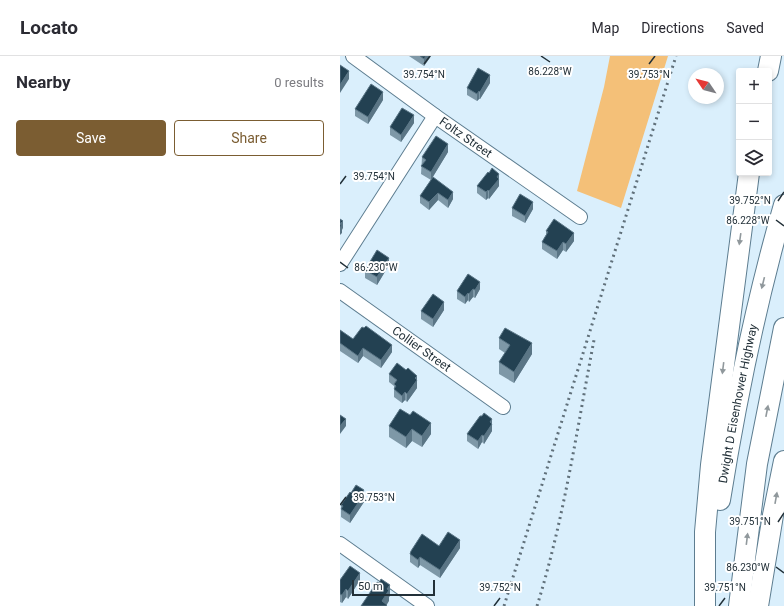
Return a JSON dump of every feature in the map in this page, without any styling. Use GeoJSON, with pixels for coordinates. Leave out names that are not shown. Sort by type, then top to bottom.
{"type":"FeatureCollection","features":[{"type":"Feature","properties":{"kind":"highway"},"geometry":{"type":"LineString","coordinates":[[769,68],[771,56]]}},
{"type":"Feature","properties":{"kind":"highway"},"geometry":{"type":"LineString","coordinates":[[706,606],[705,532],[711,465],[749,176]]}},
{"type":"Feature","properties":{"kind":"highway","name":"Dwight D Eisenhower Highway"},"geometry":{"type":"LineString","coordinates":[[706,606],[720,502],[736,403],[758,302],[784,205]]}},
{"type":"Feature","properties":{"kind":"highway"},"geometry":{"type":"LineString","coordinates":[[739,606],[757,464],[784,328]]}},
{"type":"Feature","properties":{"kind":"highway"},"geometry":{"type":"LineString","coordinates":[[758,606],[772,515],[784,461]]}},
{"type":"Feature","properties":{"kind":"street","name":"Foltz Street"},"geometry":{"type":"LineString","coordinates":[[353,56],[435,116],[580,217]]}},
{"type":"Feature","properties":{"kind":"street"},"geometry":{"type":"LineString","coordinates":[[340,264],[435,116]]}},
{"type":"Feature","properties":{"kind":"street","name":"Collier Street"},"geometry":{"type":"LineString","coordinates":[[340,291],[503,407]]}},
{"type":"Feature","properties":{"kind":"street"},"geometry":{"type":"LineString","coordinates":[[340,544],[427,606]]}},
{"type":"Feature","properties":{"kind":"shaded area"},"geometry":{"type":"Polygon","coordinates":[[[610,56],[668,56],[621,208],[577,191],[604,87],[610,56]]]}},
{"type":"Feature","properties":{"kind":"building"},"geometry":{"type":"Polygon","coordinates":[[[340,65],[349,71],[340,85],[340,65]]]}},
{"type":"Feature","properties":{"kind":"building"},"geometry":{"type":"Polygon","coordinates":[[[478,68],[490,75],[480,92],[479,91],[477,94],[467,88],[478,68]]]}},
{"type":"Feature","properties":{"kind":"building"},"geometry":{"type":"Polygon","coordinates":[[[371,84],[383,92],[368,117],[355,109],[371,84]]]}},
{"type":"Feature","properties":{"kind":"building"},"geometry":{"type":"Polygon","coordinates":[[[402,108],[414,115],[401,135],[390,127],[402,108]]]}},
{"type":"Feature","properties":{"kind":"building"},"geometry":{"type":"Polygon","coordinates":[[[436,136],[448,144],[431,172],[421,166],[426,160],[422,157],[436,136]]]}},
{"type":"Feature","properties":{"kind":"building"},"geometry":{"type":"Polygon","coordinates":[[[492,168],[499,174],[497,177],[499,179],[489,191],[488,190],[486,192],[477,186],[492,168]]]}},
{"type":"Feature","properties":{"kind":"building"},"geometry":{"type":"Polygon","coordinates":[[[433,177],[453,192],[448,200],[438,193],[429,202],[420,196],[433,177]]]}},
{"type":"Feature","properties":{"kind":"building"},"geometry":{"type":"Polygon","coordinates":[[[520,194],[533,202],[525,216],[512,208],[520,194]]]}},
{"type":"Feature","properties":{"kind":"building"},"geometry":{"type":"Polygon","coordinates":[[[554,219],[574,233],[566,244],[563,242],[557,251],[542,242],[548,232],[546,231],[554,219]]]}},
{"type":"Feature","properties":{"kind":"building"},"geometry":{"type":"Polygon","coordinates":[[[377,250],[389,258],[377,277],[365,270],[377,250]]]}},
{"type":"Feature","properties":{"kind":"building"},"geometry":{"type":"Polygon","coordinates":[[[468,274],[480,282],[475,290],[473,289],[465,297],[457,291],[468,274]]]}},
{"type":"Feature","properties":{"kind":"building"},"geometry":{"type":"Polygon","coordinates":[[[433,294],[444,302],[433,319],[421,311],[433,294]]]}},
{"type":"Feature","properties":{"kind":"building"},"geometry":{"type":"Polygon","coordinates":[[[366,326],[392,345],[381,360],[363,348],[358,356],[340,343],[340,330],[353,339],[362,327],[364,328],[366,326]]]}},
{"type":"Feature","properties":{"kind":"building"},"geometry":{"type":"Polygon","coordinates":[[[505,328],[532,343],[514,372],[499,362],[510,345],[499,338],[505,328]]]}},
{"type":"Feature","properties":{"kind":"building"},"geometry":{"type":"Polygon","coordinates":[[[397,363],[406,370],[408,368],[417,376],[415,378],[417,380],[407,394],[405,392],[402,396],[394,389],[396,386],[394,384],[397,380],[389,374],[397,363]]]}},
{"type":"Feature","properties":{"kind":"building"},"geometry":{"type":"Polygon","coordinates":[[[400,409],[410,415],[413,411],[431,423],[422,436],[412,429],[406,437],[389,426],[400,409]]]}},
{"type":"Feature","properties":{"kind":"building"},"geometry":{"type":"Polygon","coordinates":[[[484,413],[492,419],[490,422],[492,424],[484,436],[482,435],[478,441],[467,434],[480,416],[484,413]]]}},
{"type":"Feature","properties":{"kind":"building"},"geometry":{"type":"Polygon","coordinates":[[[340,415],[346,419],[340,426],[340,415]]]}},
{"type":"Feature","properties":{"kind":"building"},"geometry":{"type":"Polygon","coordinates":[[[356,485],[364,490],[362,493],[364,494],[350,515],[341,509],[343,506],[341,505],[356,485]]]}},
{"type":"Feature","properties":{"kind":"building"},"geometry":{"type":"Polygon","coordinates":[[[448,532],[460,540],[440,570],[420,557],[418,560],[410,554],[422,534],[439,546],[448,532]]]}},
{"type":"Feature","properties":{"kind":"building"},"geometry":{"type":"Polygon","coordinates":[[[350,566],[360,573],[348,591],[346,589],[342,595],[340,594],[340,580],[350,566]]]}},
{"type":"Feature","properties":{"kind":"building"},"geometry":{"type":"Polygon","coordinates":[[[381,579],[390,585],[387,589],[389,590],[382,601],[387,605],[361,606],[377,582],[379,583],[381,579]]]}},
{"type":"Feature","properties":{"kind":"railway"},"geometry":{"type":"LineString","coordinates":[[504,606],[676,56]]}},
{"type":"Feature","properties":{"kind":"railway"},"geometry":{"type":"LineString","coordinates":[[537,606],[555,540],[576,440],[594,340]]}}]}
